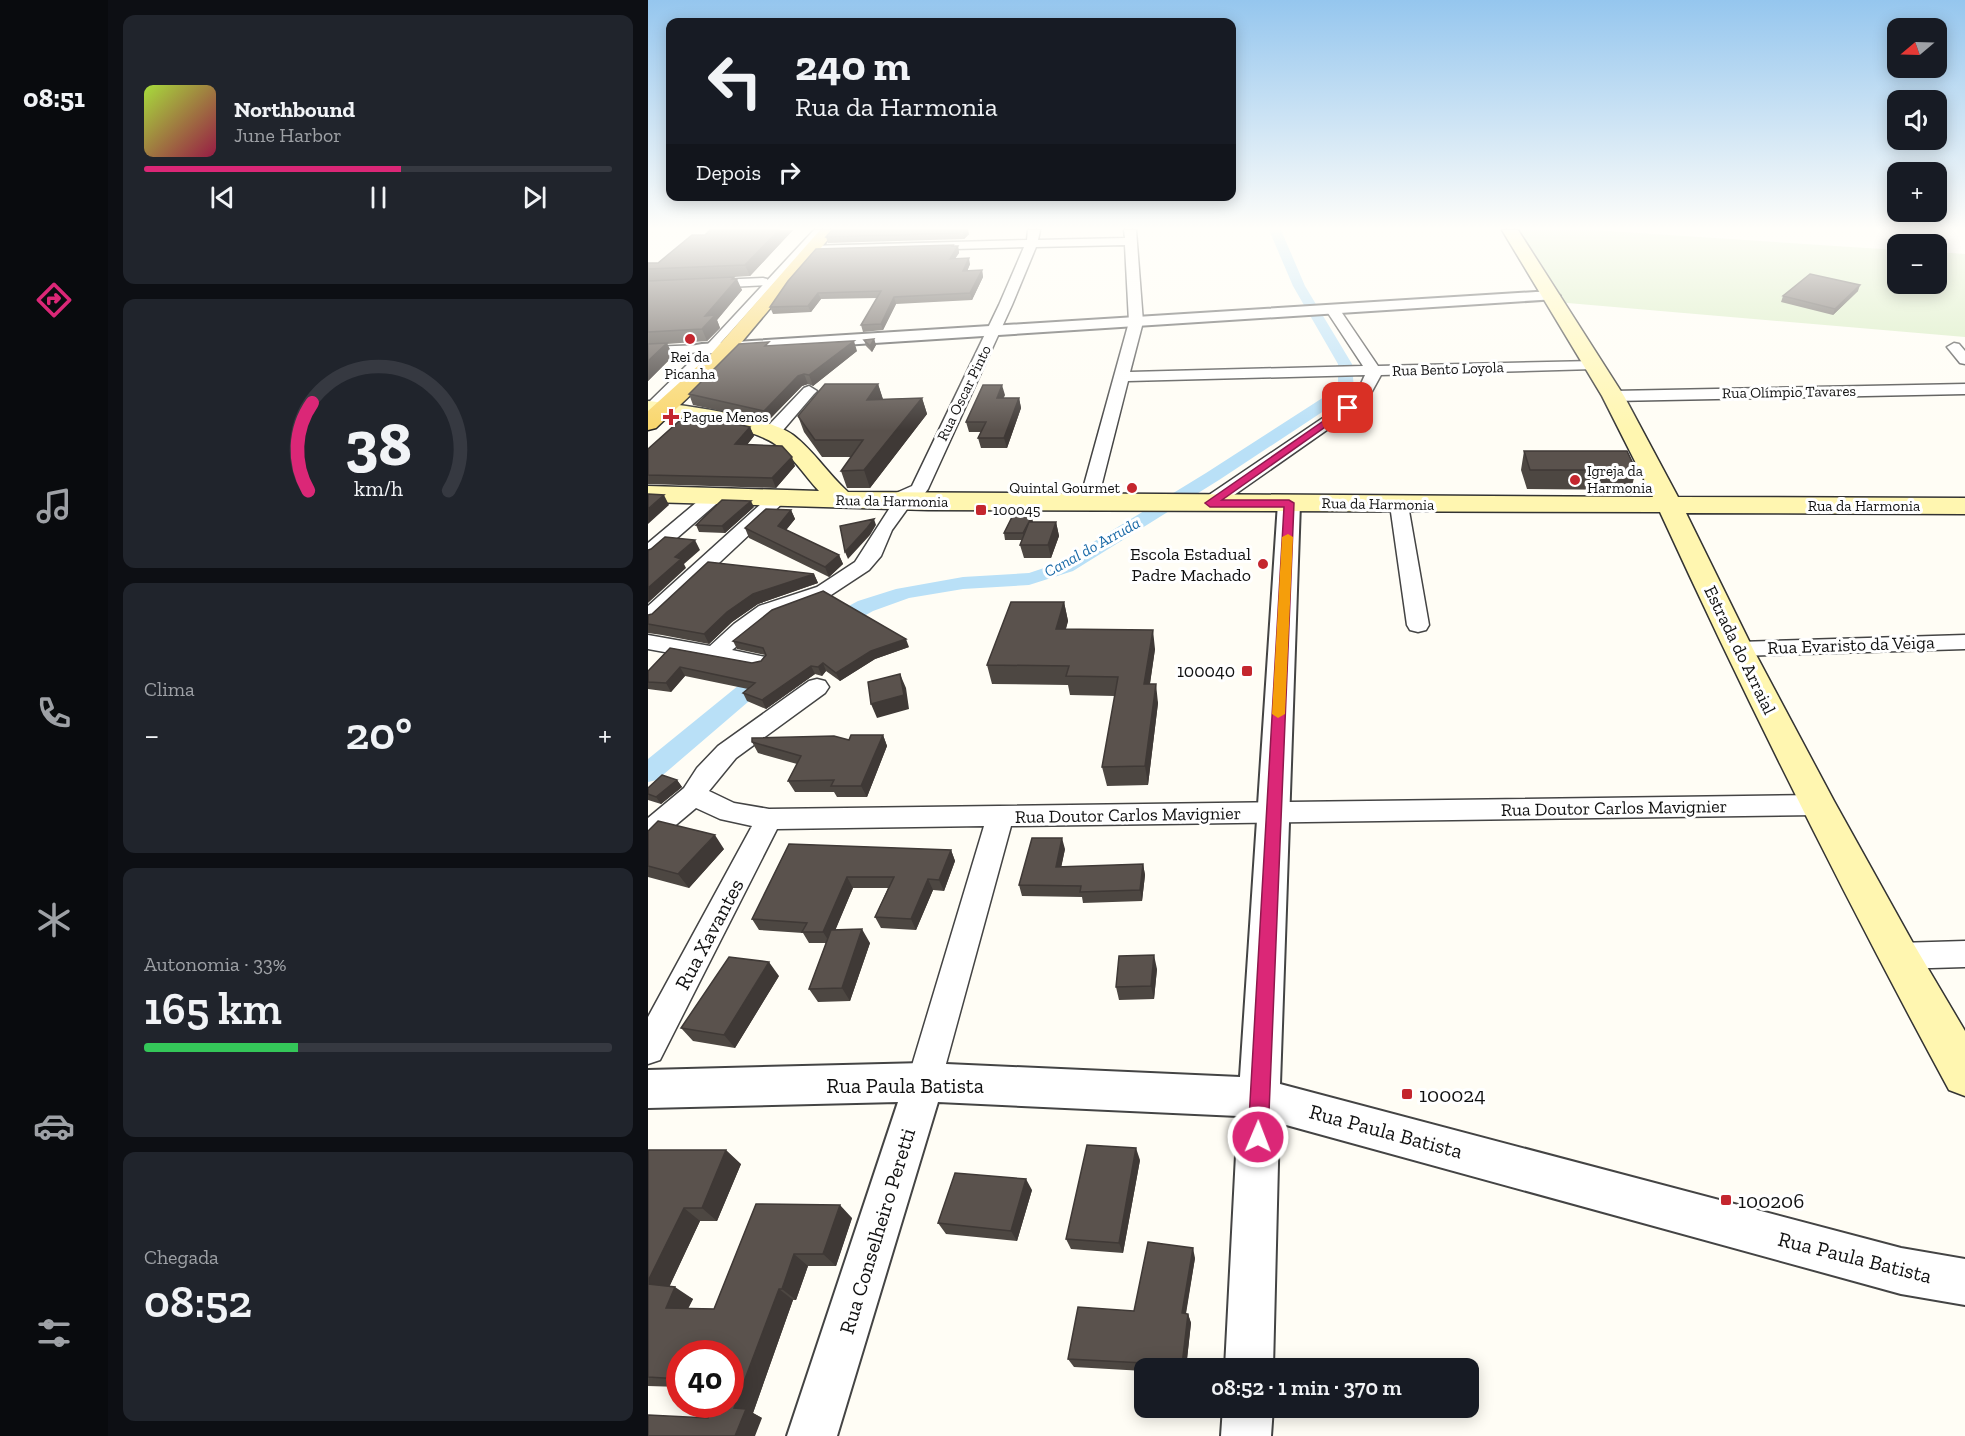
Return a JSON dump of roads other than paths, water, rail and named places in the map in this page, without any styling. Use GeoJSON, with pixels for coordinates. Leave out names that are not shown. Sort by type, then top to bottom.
{"type":"FeatureCollection","features":[{"type":"Feature","properties":{"kind":"main road"},"geometry":{"type":"LineString","coordinates":[[709,352],[751,297]]}},
{"type":"Feature","properties":{"kind":"main road"},"geometry":{"type":"LineString","coordinates":[[651,412],[763,297]]}},
{"type":"Feature","properties":{"kind":"main road","name":"Estrada do Arraial"},"geometry":{"type":"LineString","coordinates":[[1553,297],[1613,396],[1818,805],[1898,956],[1965,1074]]}},
{"type":"Feature","properties":{"kind":"main road"},"geometry":{"type":"LineString","coordinates":[[651,412],[772,432],[784,439],[823,484],[842,500]]}},
{"type":"Feature","properties":{"kind":"main road","name":"Rua da Harmonia"},"geometry":{"type":"LineString","coordinates":[[648,494],[842,500],[911,498],[1142,503],[1965,506]]}},
{"type":"Feature","properties":{"kind":"street"},"geometry":{"type":"LineString","coordinates":[[757,297],[712,346],[722,346],[765,297]]}},
{"type":"Feature","properties":{"kind":"street","name":"Rua Oscar Pinto"},"geometry":{"type":"LineString","coordinates":[[715,654],[766,611],[824,591],[862,566],[871,556],[883,530],[911,498],[995,331],[1009,297]]}},
{"type":"Feature","properties":{"kind":"street"},"geometry":{"type":"LineString","coordinates":[[1088,502],[1136,322],[1135,297]]}},
{"type":"Feature","properties":{"kind":"street"},"geometry":{"type":"LineString","coordinates":[[648,351],[709,352],[995,331],[1536,297]]}},
{"type":"Feature","properties":{"kind":"street"},"geometry":{"type":"LineString","coordinates":[[1210,503],[1348,408],[1365,392],[1373,379],[1371,371],[1328,310]]}},
{"type":"Feature","properties":{"kind":"street"},"geometry":{"type":"LineString","coordinates":[[1954,347],[1965,360]]}},
{"type":"Feature","properties":{"kind":"street"},"geometry":{"type":"LineString","coordinates":[[709,352],[708,359],[661,405],[653,405],[709,352]]}},
{"type":"Feature","properties":{"kind":"street","name":"Rua Bento Loyola"},"geometry":{"type":"LineString","coordinates":[[1122,377],[1594,365]]}},
{"type":"Feature","properties":{"kind":"street","name":"Rua Olímpio Tavares"},"geometry":{"type":"LineString","coordinates":[[1613,396],[1965,388]]}},
{"type":"Feature","properties":{"kind":"street"},"geometry":{"type":"LineString","coordinates":[[772,432],[809,391]]}},
{"type":"Feature","properties":{"kind":"street"},"geometry":{"type":"LineString","coordinates":[[648,553],[716,495]]}},
{"type":"Feature","properties":{"kind":"street"},"geometry":{"type":"LineString","coordinates":[[648,617],[779,497]]}},
{"type":"Feature","properties":{"kind":"street"},"geometry":{"type":"LineString","coordinates":[[1249,1358],[1259,1098],[1289,503]]}},
{"type":"Feature","properties":{"kind":"street"},"geometry":{"type":"LineString","coordinates":[[1399,505],[1418,625]]}},
{"type":"Feature","properties":{"kind":"street"},"geometry":{"type":"LineString","coordinates":[[648,642],[757,662]]}},
{"type":"Feature","properties":{"kind":"street","name":"Rua Evaristo da Veiga"},"geometry":{"type":"LineString","coordinates":[[1738,649],[1965,642]]}},
{"type":"Feature","properties":{"kind":"street"},"geometry":{"type":"LineString","coordinates":[[648,833],[693,795],[706,775],[727,752],[817,687]]}},
{"type":"Feature","properties":{"kind":"street","name":"Rua Doutor Carlos Mavignier"},"geometry":{"type":"LineString","coordinates":[[693,795],[729,812],[769,819],[1818,805]]}},
{"type":"Feature","properties":{"kind":"street","name":"Rua Conselheiro Peretti"},"geometry":{"type":"LineString","coordinates":[[812,1436],[924,1082],[1000,817]]}},
{"type":"Feature","properties":{"kind":"street","name":"Rua Xavantes"},"geometry":{"type":"LineString","coordinates":[[648,1049],[769,819]]}},
{"type":"Feature","properties":{"kind":"street"},"geometry":{"type":"LineString","coordinates":[[1898,956],[1965,954]]}},
{"type":"Feature","properties":{"kind":"street","name":"Rua Paula Batista"},"geometry":{"type":"LineString","coordinates":[[648,1089],[924,1082],[1259,1098],[1901,1271],[1965,1282]]}},
{"type":"Feature","properties":{"kind":"street"},"geometry":{"type":"LineString","coordinates":[[1246,1436],[1247,1418]]}},
{"type":"Feature","properties":{"kind":"waterway","name":"Canal do Arruda"},"geometry":{"type":"LineString","coordinates":[[829,626],[866,606],[903,593],[943,585],[1029,579],[1066,567],[1212,477],[1346,390],[1345,364],[1305,297]]}},
{"type":"Feature","properties":{"kind":"waterway","name":"Canal do Arruda"},"geometry":{"type":"LineString","coordinates":[[648,773],[768,673]]}},
{"type":"Feature","properties":{"kind":"place","name":"Rei da Picanha"},"geometry":{"type":"Point","coordinates":[690,339]}},
{"type":"Feature","properties":{"kind":"place","name":"Pague Menos"},"geometry":{"type":"Point","coordinates":[671,417]}},
{"type":"Feature","properties":{"kind":"place","name":"Igreja da Harmonia"},"geometry":{"type":"Point","coordinates":[1575,480]}},
{"type":"Feature","properties":{"kind":"place","name":"Quintal Gourmet"},"geometry":{"type":"Point","coordinates":[1132,488]}},
{"type":"Feature","properties":{"kind":"place","name":"100045"},"geometry":{"type":"Point","coordinates":[981,510]}},
{"type":"Feature","properties":{"kind":"place","name":"Escola Estadual Padre Machado"},"geometry":{"type":"Point","coordinates":[1263,564]}},
{"type":"Feature","properties":{"kind":"place","name":"100040"},"geometry":{"type":"Point","coordinates":[1247,671]}},
{"type":"Feature","properties":{"kind":"place","name":"100024"},"geometry":{"type":"Point","coordinates":[1407,1094]}},
{"type":"Feature","properties":{"kind":"place","name":"100206"},"geometry":{"type":"Point","coordinates":[1726,1200]}}]}
